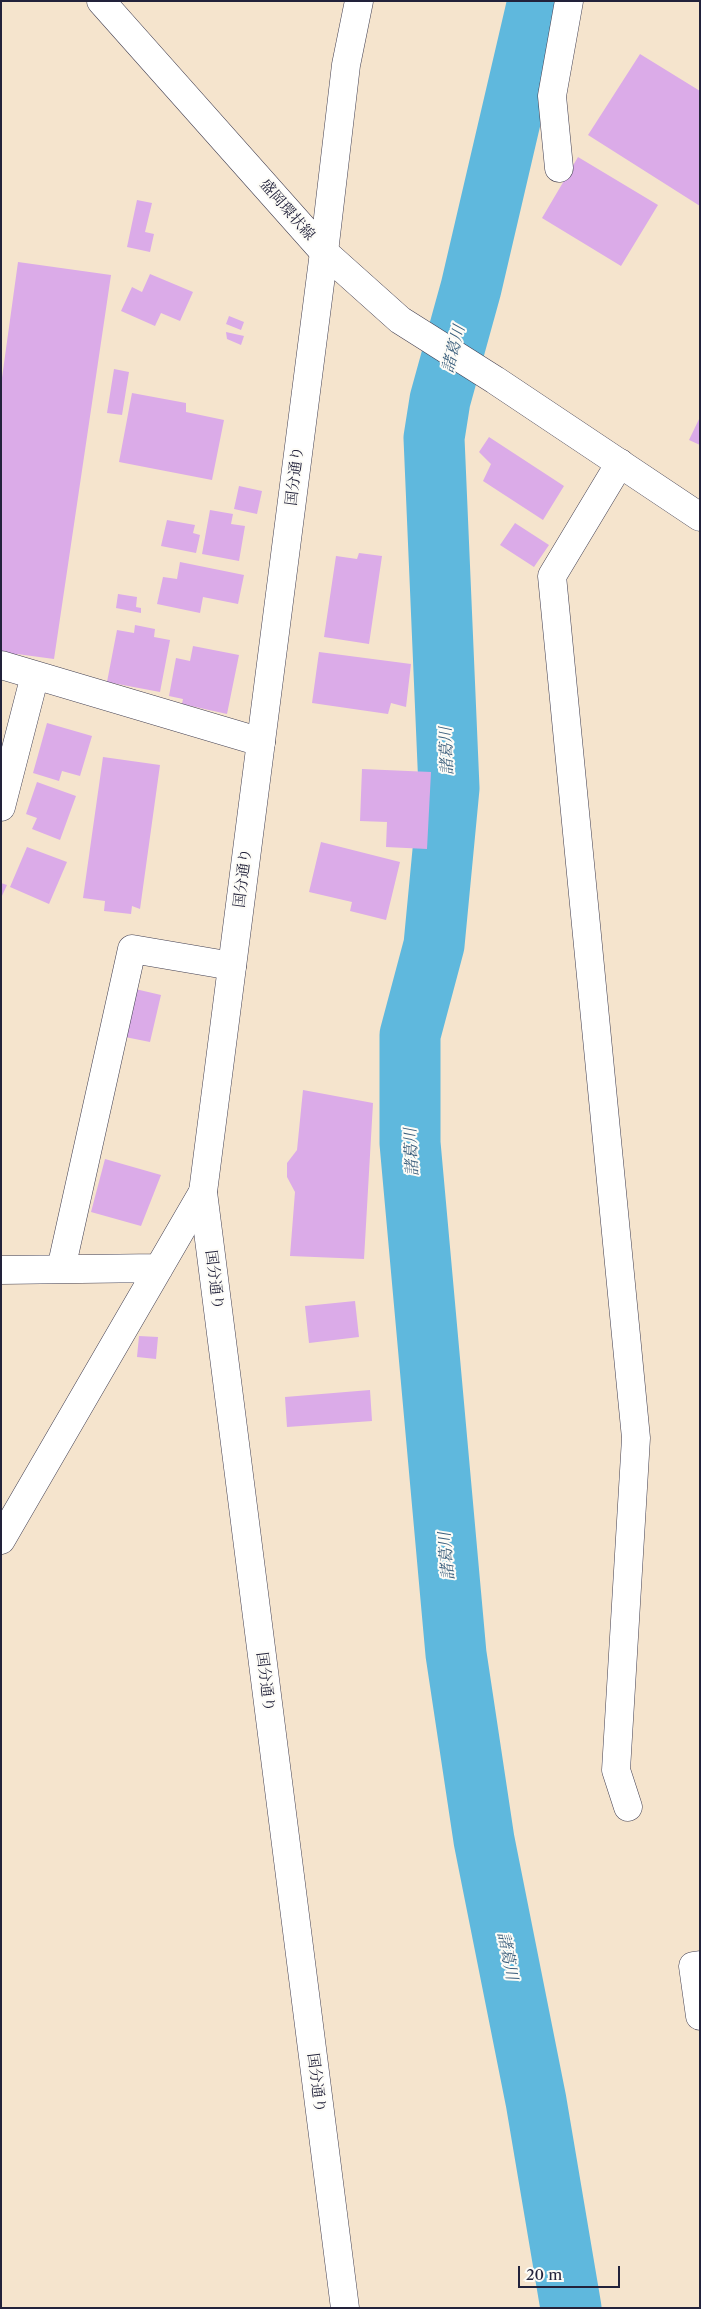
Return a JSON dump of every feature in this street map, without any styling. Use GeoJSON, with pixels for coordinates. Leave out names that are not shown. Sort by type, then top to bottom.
{"type":"FeatureCollection","features":[{"type":"Feature","properties":{"kind":"street","name":"盛岡環状線"},"geometry":{"type":"LineString","coordinates":[[101,1],[324,252]]}},
{"type":"Feature","properties":{"kind":"street","name":"盛岡環状線"},"geometry":{"type":"LineString","coordinates":[[324,252],[346,66],[359,1]]}},
{"type":"Feature","properties":{"kind":"street"},"geometry":{"type":"LineString","coordinates":[[559,168],[552,96],[569,1]]}},
{"type":"Feature","properties":{"kind":"street"},"geometry":{"type":"LineString","coordinates":[[324,252],[400,320],[495,380],[700,517]]}},
{"type":"Feature","properties":{"kind":"street","name":"国分通り"},"geometry":{"type":"LineString","coordinates":[[324,252],[203,1192],[345,2308]]}},
{"type":"Feature","properties":{"kind":"street"},"geometry":{"type":"LineString","coordinates":[[620,463],[552,576],[636,1438],[616,1770],[628,1807]]}},
{"type":"Feature","properties":{"kind":"street"},"geometry":{"type":"LineString","coordinates":[[1,665],[261,742]]}},
{"type":"Feature","properties":{"kind":"street"},"geometry":{"type":"LineString","coordinates":[[1,807],[35,675]]}},
{"type":"Feature","properties":{"kind":"street"},"geometry":{"type":"LineString","coordinates":[[61,1269],[132,949],[232,966]]}},
{"type":"Feature","properties":{"kind":"street"},"geometry":{"type":"LineString","coordinates":[[1,1540],[203,1192]]}},
{"type":"Feature","properties":{"kind":"street"},"geometry":{"type":"LineString","coordinates":[[1,1270],[158,1268]]}},
{"type":"Feature","properties":{"kind":"street"},"geometry":{"type":"LineString","coordinates":[[700,1965],[693,1966],[700,2016]]}},
{"type":"Feature","properties":{"kind":"building"},"geometry":{"type":"Polygon","coordinates":[[[640,54],[700,91],[700,206],[588,135],[640,54]]]}},
{"type":"Feature","properties":{"kind":"building"},"geometry":{"type":"Polygon","coordinates":[[[578,157],[658,205],[621,266],[542,218],[578,157]]]}},
{"type":"Feature","properties":{"kind":"building"},"geometry":{"type":"Polygon","coordinates":[[[137,200],[152,203],[145,232],[154,234],[150,252],[127,247],[137,200]]]}},
{"type":"Feature","properties":{"kind":"building"},"geometry":{"type":"Polygon","coordinates":[[[18,262],[111,275],[54,659],[17,654],[14,661],[1,656],[1,385],[18,262]]]}},
{"type":"Feature","properties":{"kind":"building"},"geometry":{"type":"Polygon","coordinates":[[[150,274],[193,292],[180,321],[161,313],[155,326],[121,311],[132,287],[142,292],[150,274]]]}},
{"type":"Feature","properties":{"kind":"building"},"geometry":{"type":"Polygon","coordinates":[[[229,316],[244,322],[241,330],[226,324],[229,316]]]}},
{"type":"Feature","properties":{"kind":"building"},"geometry":{"type":"Polygon","coordinates":[[[226,332],[244,336],[241,345],[227,339],[226,332]]]}},
{"type":"Feature","properties":{"kind":"building"},"geometry":{"type":"Polygon","coordinates":[[[114,369],[129,372],[122,415],[107,413],[114,369]]]}},
{"type":"Feature","properties":{"kind":"building"},"geometry":{"type":"Polygon","coordinates":[[[132,393],[186,403],[186,412],[224,420],[212,480],[119,462],[132,393]]]}},
{"type":"Feature","properties":{"kind":"building"},"geometry":{"type":"Polygon","coordinates":[[[700,417],[700,445],[689,440],[700,417]]]}},
{"type":"Feature","properties":{"kind":"building"},"geometry":{"type":"Polygon","coordinates":[[[489,437],[564,486],[543,520],[483,481],[491,464],[479,452],[489,437]]]}},
{"type":"Feature","properties":{"kind":"building"},"geometry":{"type":"Polygon","coordinates":[[[239,486],[262,491],[257,514],[234,509],[239,486]]]}},
{"type":"Feature","properties":{"kind":"building"},"geometry":{"type":"Polygon","coordinates":[[[210,510],[233,514],[231,524],[245,526],[239,561],[202,554],[210,510]]]}},
{"type":"Feature","properties":{"kind":"building"},"geometry":{"type":"Polygon","coordinates":[[[167,520],[195,525],[193,533],[200,535],[196,553],[161,546],[167,520]]]}},
{"type":"Feature","properties":{"kind":"building"},"geometry":{"type":"Polygon","coordinates":[[[515,523],[549,545],[534,567],[500,545],[515,523]]]}},
{"type":"Feature","properties":{"kind":"building"},"geometry":{"type":"Polygon","coordinates":[[[359,553],[382,556],[369,644],[324,637],[336,556],[357,559],[359,553]]]}},
{"type":"Feature","properties":{"kind":"building"},"geometry":{"type":"Polygon","coordinates":[[[180,562],[244,575],[238,604],[203,597],[200,613],[157,604],[163,577],[177,579],[180,562]]]}},
{"type":"Feature","properties":{"kind":"building"},"geometry":{"type":"Polygon","coordinates":[[[118,594],[137,597],[136,607],[141,608],[141,613],[116,608],[118,594]]]}},
{"type":"Feature","properties":{"kind":"building"},"geometry":{"type":"Polygon","coordinates":[[[135,625],[155,629],[154,637],[170,640],[160,692],[107,682],[117,630],[134,633],[135,625]]]}},
{"type":"Feature","properties":{"kind":"building"},"geometry":{"type":"Polygon","coordinates":[[[193,646],[239,655],[227,714],[182,704],[183,699],[169,696],[176,658],[190,661],[193,646]]]}},
{"type":"Feature","properties":{"kind":"building"},"geometry":{"type":"Polygon","coordinates":[[[319,652],[411,664],[406,707],[391,703],[388,714],[312,703],[319,652]]]}},
{"type":"Feature","properties":{"kind":"building"},"geometry":{"type":"Polygon","coordinates":[[[47,723],[92,736],[80,776],[62,771],[59,781],[33,773],[47,723]]]}},
{"type":"Feature","properties":{"kind":"building"},"geometry":{"type":"Polygon","coordinates":[[[103,757],[160,765],[140,909],[132,906],[131,914],[104,911],[105,901],[83,898],[103,757]]]}},
{"type":"Feature","properties":{"kind":"building"},"geometry":{"type":"Polygon","coordinates":[[[362,769],[431,772],[427,849],[386,847],[387,822],[360,821],[362,769]]]}},
{"type":"Feature","properties":{"kind":"building"},"geometry":{"type":"Polygon","coordinates":[[[37,782],[76,796],[60,840],[32,829],[37,818],[26,814],[37,782]]]}},
{"type":"Feature","properties":{"kind":"building"},"geometry":{"type":"Polygon","coordinates":[[[321,842],[400,862],[386,920],[350,911],[352,902],[309,892],[321,842]]]}},
{"type":"Feature","properties":{"kind":"building"},"geometry":{"type":"Polygon","coordinates":[[[27,847],[67,862],[49,904],[10,887],[27,847]]]}},
{"type":"Feature","properties":{"kind":"building"},"geometry":{"type":"Polygon","coordinates":[[[1,883],[7,885],[1,898],[1,883]]]}},
{"type":"Feature","properties":{"kind":"building"},"geometry":{"type":"Polygon","coordinates":[[[131,988],[161,995],[150,1042],[120,1036],[131,988]]]}},
{"type":"Feature","properties":{"kind":"building"},"geometry":{"type":"Polygon","coordinates":[[[303,1090],[373,1103],[364,1259],[290,1256],[295,1192],[287,1177],[287,1163],[297,1150],[303,1090]]]}},
{"type":"Feature","properties":{"kind":"building"},"geometry":{"type":"Polygon","coordinates":[[[105,1159],[161,1175],[141,1226],[91,1212],[105,1159]]]}},
{"type":"Feature","properties":{"kind":"building"},"geometry":{"type":"Polygon","coordinates":[[[355,1301],[359,1337],[309,1343],[305,1306],[355,1301]]]}},
{"type":"Feature","properties":{"kind":"building"},"geometry":{"type":"Polygon","coordinates":[[[139,1336],[158,1337],[156,1359],[137,1357],[139,1336]]]}},
{"type":"Feature","properties":{"kind":"building"},"geometry":{"type":"Polygon","coordinates":[[[370,1390],[372,1421],[287,1427],[285,1397],[370,1390]]]}},
{"type":"Feature","properties":{"kind":"waterway","name":"諸葛川"},"geometry":{"type":"LineString","coordinates":[[538,1],[471,288],[440,400],[434,438],[449,788],[434,945],[410,1035],[410,1143],[456,1654],[484,1840],[536,2101],[571,2308]]}}]}
